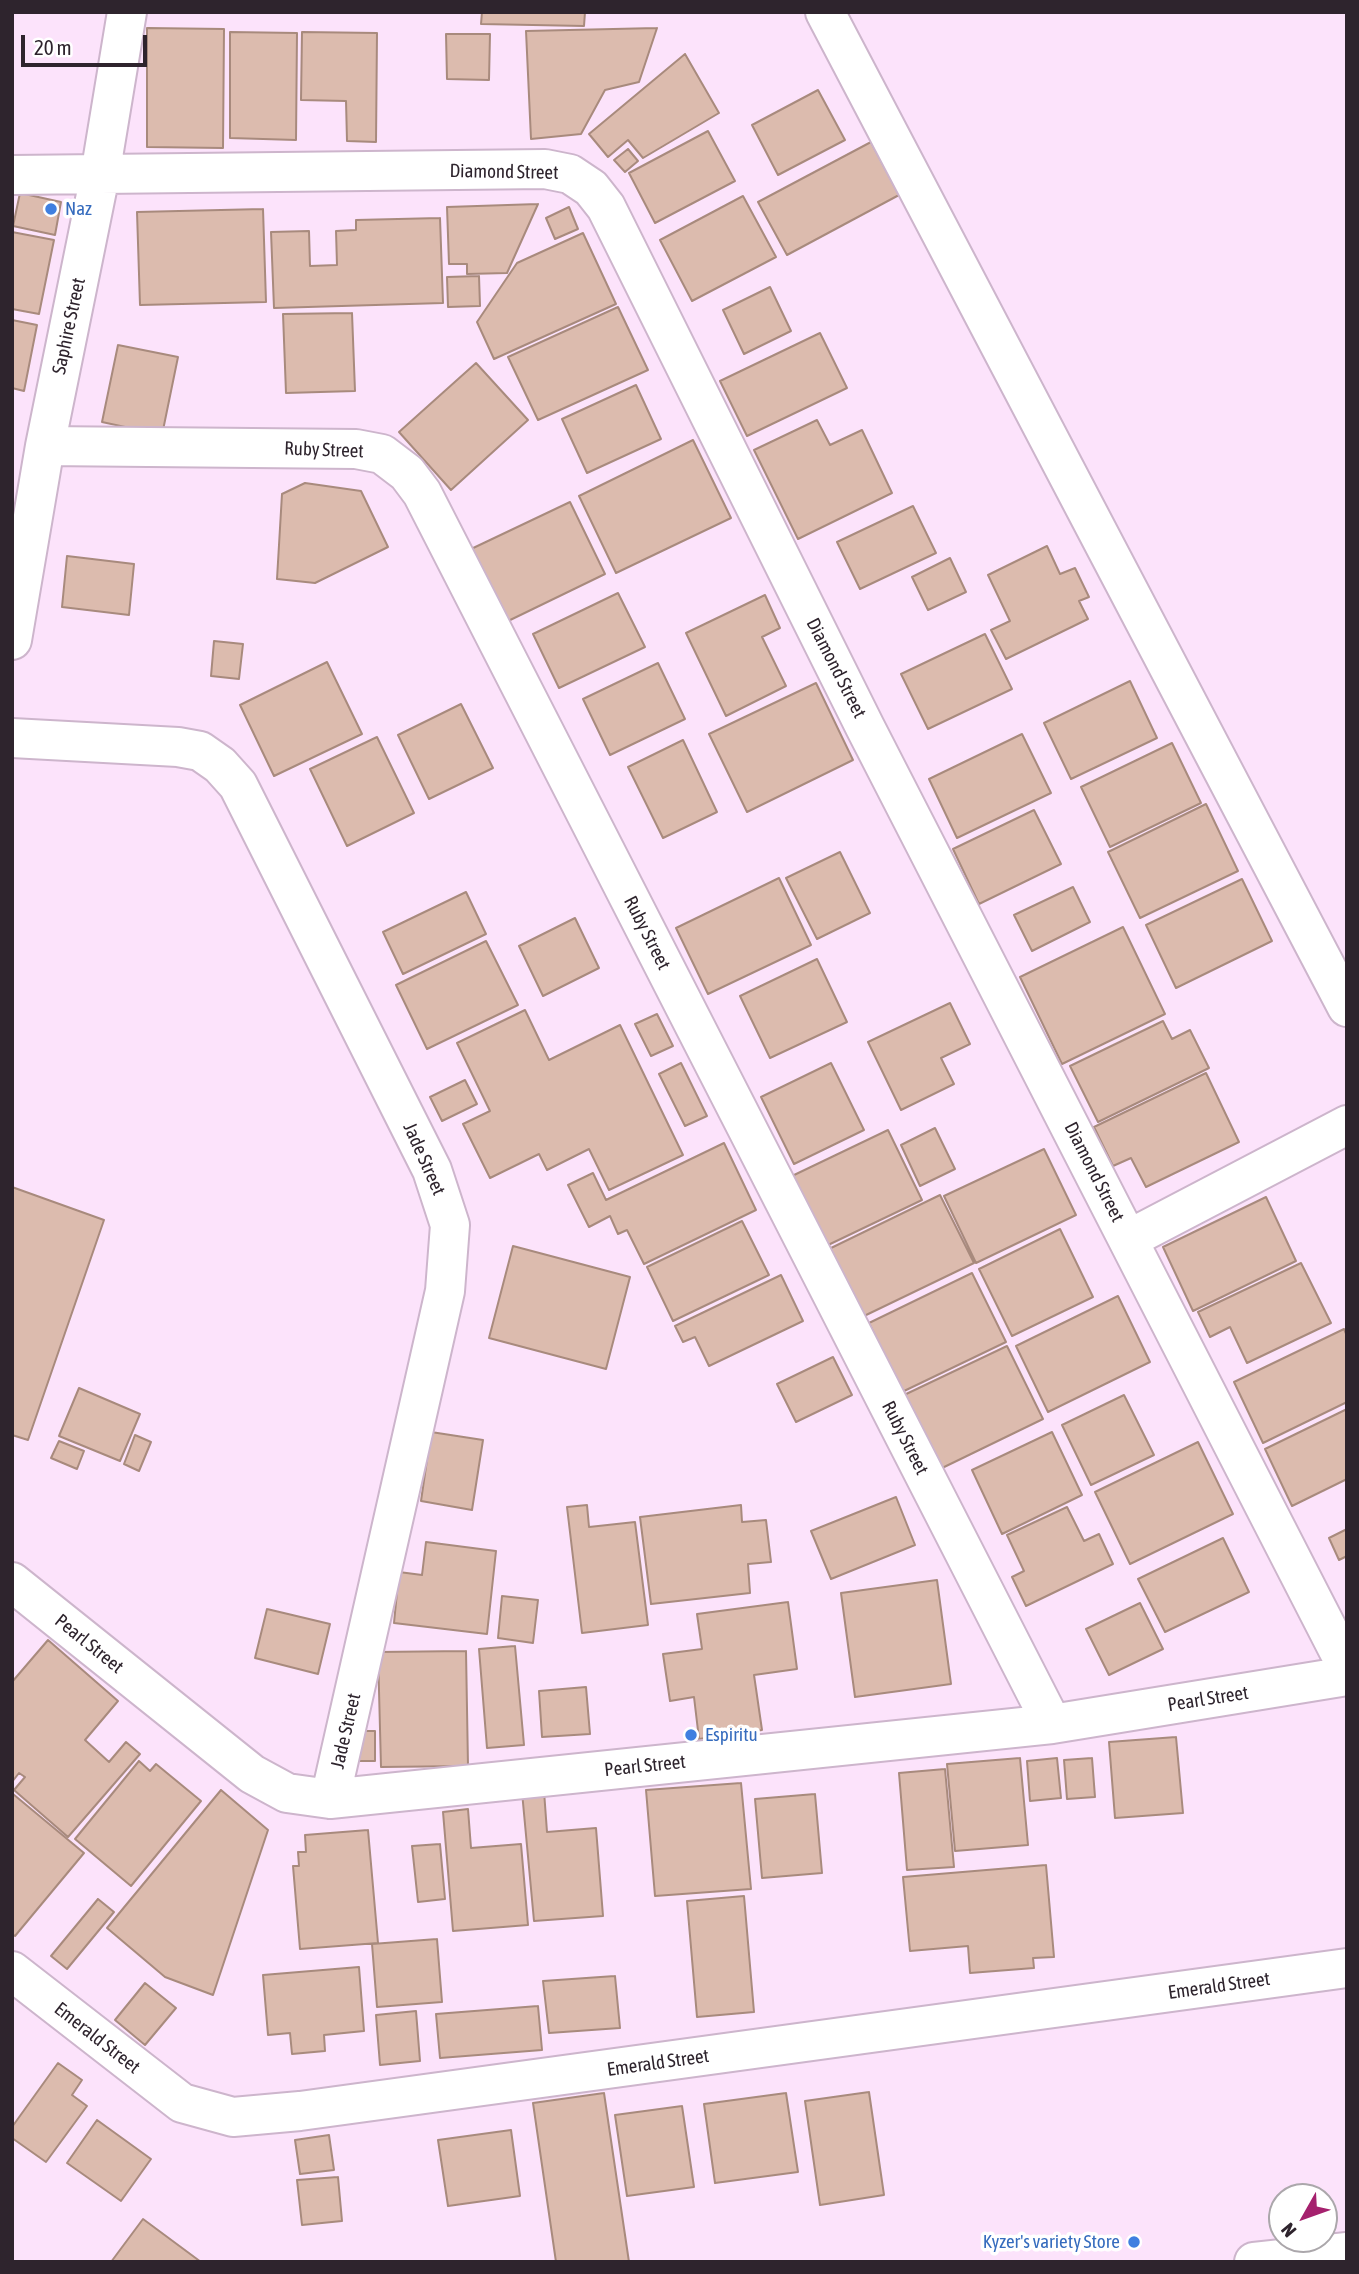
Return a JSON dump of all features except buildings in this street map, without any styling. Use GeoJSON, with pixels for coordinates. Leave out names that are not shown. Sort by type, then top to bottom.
{"type":"FeatureCollection","features":[{"type":"Feature","properties":{"kind":"street","name":"Saphire Street"},"geometry":{"type":"LineString","coordinates":[[12,640],[45,446],[100,175],[127,12]]}},
{"type":"Feature","properties":{"kind":"street"},"geometry":{"type":"LineString","coordinates":[[825,12],[1347,1007]]}},
{"type":"Feature","properties":{"kind":"street","name":"Diamond Street"},"geometry":{"type":"LineString","coordinates":[[12,174],[545,169],[570,174],[591,188],[606,208],[859,714],[1347,1667]]}},
{"type":"Feature","properties":{"kind":"street","name":"Ruby Street"},"geometry":{"type":"LineString","coordinates":[[45,446],[356,449],[382,454],[407,473],[422,493],[1052,1724]]}},
{"type":"Feature","properties":{"kind":"street","name":"Jade Street"},"geometry":{"type":"LineString","coordinates":[[12,738],[178,747],[200,751],[220,765],[238,785],[432,1170],[450,1225],[445,1290],[330,1799]]}},
{"type":"Feature","properties":{"kind":"street"},"geometry":{"type":"LineString","coordinates":[[1129,1239],[1347,1125]]}},
{"type":"Feature","properties":{"kind":"street","name":"Pearl Street"},"geometry":{"type":"LineString","coordinates":[[12,1582],[252,1774],[286,1793],[330,1799],[1052,1724],[1347,1676]]}},
{"type":"Feature","properties":{"kind":"street","name":"Emerald Street"},"geometry":{"type":"LineString","coordinates":[[12,1971],[182,2103],[233,2116],[313,2110],[1347,1968]]}},
{"type":"Feature","properties":{"kind":"street"},"geometry":{"type":"LineString","coordinates":[[1254,2262],[1347,2252]]}},
{"type":"Feature","properties":{"kind":"place","name":"Naz"},"geometry":{"type":"Point","coordinates":[51,209]}},
{"type":"Feature","properties":{"kind":"place","name":"Espiritu"},"geometry":{"type":"Point","coordinates":[691,1735]}},
{"type":"Feature","properties":{"kind":"place","name":"Kyzer's variety Store"},"geometry":{"type":"Point","coordinates":[1134,2242]}}]}
